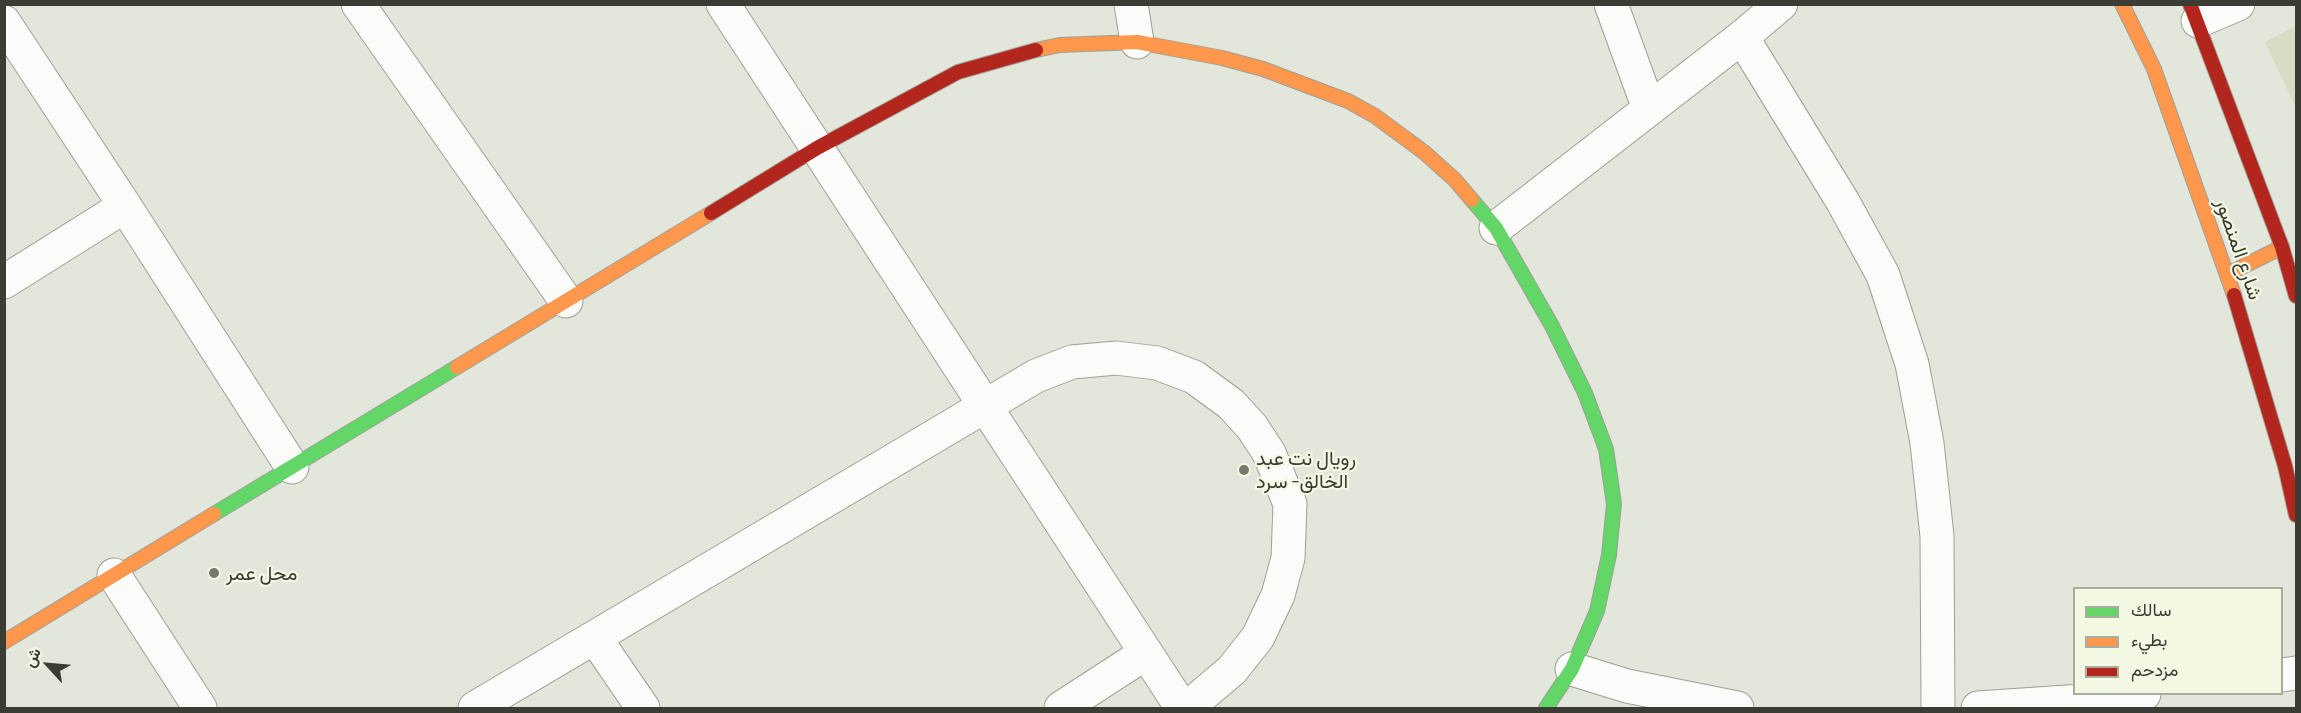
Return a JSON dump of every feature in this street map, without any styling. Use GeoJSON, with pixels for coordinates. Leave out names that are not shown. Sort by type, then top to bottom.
{"type":"FeatureCollection","features":[{"type":"Feature","properties":{"kind":"street"},"geometry":{"type":"LineString","coordinates":[[358,4],[566,301]]}},
{"type":"Feature","properties":{"kind":"street"},"geometry":{"type":"LineString","coordinates":[[723,4],[1182,708]]}},
{"type":"Feature","properties":{"kind":"street"},"geometry":{"type":"LineString","coordinates":[[1131,4],[1137,42]]}},
{"type":"Feature","properties":{"kind":"street"},"geometry":{"type":"LineString","coordinates":[[1611,4],[1649,109]]}},
{"type":"Feature","properties":{"kind":"street"},"geometry":{"type":"LineString","coordinates":[[1496,228],[1742,37],[1781,4]]}},
{"type":"Feature","properties":{"kind":"street","name":"شارع المنصور"},"geometry":{"type":"LineString","coordinates":[[2121,4],[2154,69],[2228,274],[2285,466],[2296,515]]}},
{"type":"Feature","properties":{"kind":"street"},"geometry":{"type":"LineString","coordinates":[[2194,13],[2238,4]]}},
{"type":"Feature","properties":{"kind":"street","name":"شارع المنصور"},"geometry":{"type":"LineString","coordinates":[[2194,13],[2282,248],[2296,296]]}},
{"type":"Feature","properties":{"kind":"street"},"geometry":{"type":"LineString","coordinates":[[4,22],[292,467]]}},
{"type":"Feature","properties":{"kind":"street"},"geometry":{"type":"LineString","coordinates":[[1742,37],[1843,202],[1883,275],[1912,364],[1928,443],[1936,536],[1938,708]]}},
{"type":"Feature","properties":{"kind":"street"},"geometry":{"type":"LineString","coordinates":[[4,642],[817,148],[958,72],[1023,52],[1060,45],[1137,42],[1222,58],[1263,69],[1348,101],[1392,128],[1425,153],[1455,180],[1496,228],[1552,326],[1585,393],[1606,449],[1614,504],[1609,555],[1597,611],[1572,669],[1546,708]]}},
{"type":"Feature","properties":{"kind":"street"},"geometry":{"type":"LineString","coordinates":[[4,282],[125,206]]}},
{"type":"Feature","properties":{"kind":"street"},"geometry":{"type":"LineString","coordinates":[[2228,274],[2282,248]]}},
{"type":"Feature","properties":{"kind":"street"},"geometry":{"type":"LineString","coordinates":[[475,708],[1036,376],[1072,362],[1116,358],[1157,363],[1194,377],[1231,404],[1252,427],[1269,453],[1290,504],[1288,558],[1278,595],[1258,637],[1232,670],[1187,708]]}},
{"type":"Feature","properties":{"kind":"street"},"geometry":{"type":"LineString","coordinates":[[114,575],[200,708]]}},
{"type":"Feature","properties":{"kind":"street"},"geometry":{"type":"LineString","coordinates":[[595,638],[643,708]]}},
{"type":"Feature","properties":{"kind":"street"},"geometry":{"type":"LineString","coordinates":[[1061,708],[1146,654]]}},
{"type":"Feature","properties":{"kind":"street"},"geometry":{"type":"LineString","coordinates":[[1572,669],[1627,686],[1737,708]]}},
{"type":"Feature","properties":{"kind":"street"},"geometry":{"type":"LineString","coordinates":[[1978,708],[2096,704],[2135,695]]}},
{"type":"Feature","properties":{"kind":"green space"},"geometry":{"type":"Polygon","coordinates":[[[2296,26],[2296,108],[2265,42],[2296,26]]]}},
{"type":"Feature","properties":{"kind":"traffic: fast"},"geometry":{"type":"LineString","coordinates":[[1472,200],[1496,228],[1552,326],[1585,393],[1606,449],[1614,504],[1609,555],[1597,611],[1572,669],[1546,708]]}},
{"type":"Feature","properties":{"kind":"traffic: fast"},"geometry":{"type":"LineString","coordinates":[[214,514],[457,367]]}},
{"type":"Feature","properties":{"kind":"traffic: slow"},"geometry":{"type":"LineString","coordinates":[[2122,4],[2154,69],[2234,295]]}},
{"type":"Feature","properties":{"kind":"traffic: slow"},"geometry":{"type":"LineString","coordinates":[[1036,50],[1060,45],[1137,42],[1222,58],[1263,69],[1348,101],[1375,116],[1425,153],[1455,180],[1472,200]]}},
{"type":"Feature","properties":{"kind":"traffic: slow"},"geometry":{"type":"LineString","coordinates":[[457,367],[711,213]]}},
{"type":"Feature","properties":{"kind":"traffic: slow"},"geometry":{"type":"LineString","coordinates":[[2228,274],[2282,247]]}},
{"type":"Feature","properties":{"kind":"traffic: slow"},"geometry":{"type":"LineString","coordinates":[[4,642],[214,514]]}},
{"type":"Feature","properties":{"kind":"traffic: jam"},"geometry":{"type":"LineString","coordinates":[[2190,4],[2282,247],[2296,296]]}},
{"type":"Feature","properties":{"kind":"traffic: jam"},"geometry":{"type":"LineString","coordinates":[[711,213],[817,148],[958,72],[1036,50]]}},
{"type":"Feature","properties":{"kind":"traffic: jam"},"geometry":{"type":"LineString","coordinates":[[2234,295],[2285,466],[2296,515]]}},
{"type":"Feature","properties":{"kind":"place","name":"رويال نت عبد الخالق- سرد"},"geometry":{"type":"Point","coordinates":[1244,470]}},
{"type":"Feature","properties":{"kind":"place","name":"محل عمر"},"geometry":{"type":"Point","coordinates":[214,573]}}]}
